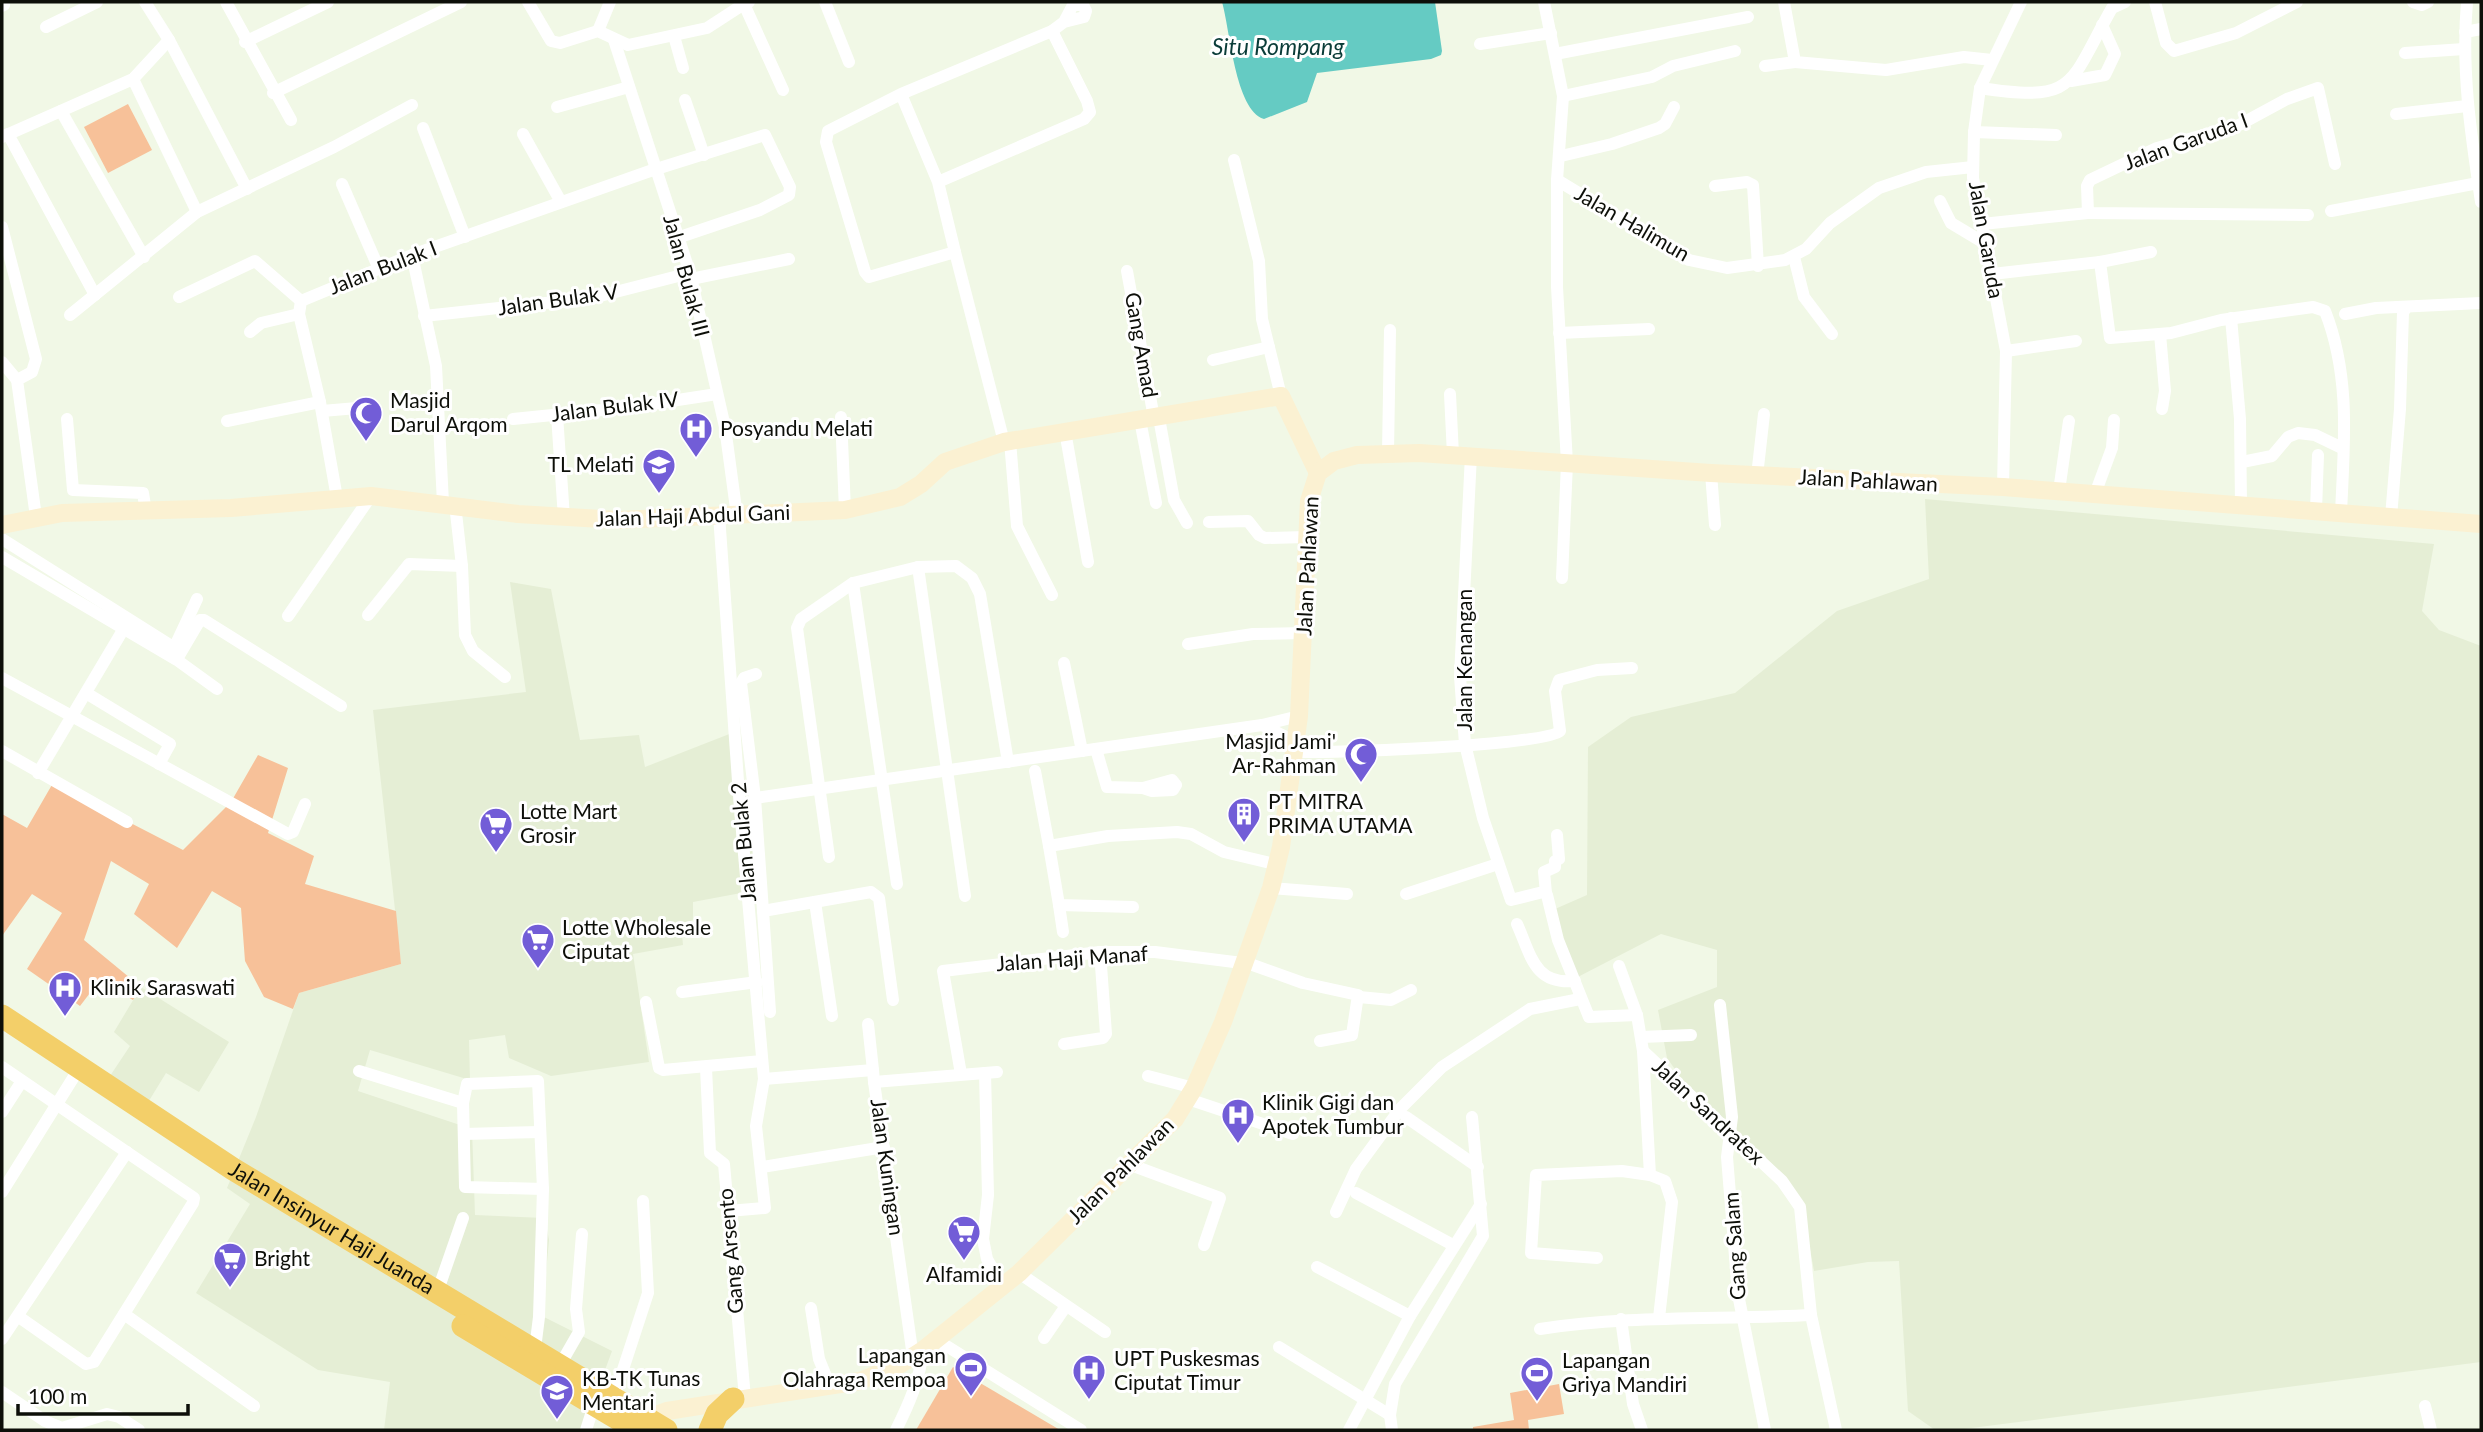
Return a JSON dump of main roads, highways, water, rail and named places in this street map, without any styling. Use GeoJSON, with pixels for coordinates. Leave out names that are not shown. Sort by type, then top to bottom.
{"type":"FeatureCollection","features":[{"type":"Feature","properties":{"kind":"highway","name":"Jalan Insinyur Haji Juanda"},"geometry":{"type":"LineString","coordinates":[[2,1016],[76,1073],[280,1214],[604,1401],[638,1424],[666,1430]]}},
{"type":"Feature","properties":{"kind":"highway","name":"Jalan Insinyur Haji Juanda"},"geometry":{"type":"LineString","coordinates":[[2,1035],[76,1073],[535,1349],[560,1365],[604,1401]]}},
{"type":"Feature","properties":{"kind":"highway"},"geometry":{"type":"LineString","coordinates":[[710,1430],[717,1414],[739,1398]]}},
{"type":"Feature","properties":{"kind":"main road","name":"Jalan Haji Abdul Gani"},"geometry":{"type":"LineString","coordinates":[[2,525],[69,512],[146,512],[371,496],[564,518],[618,520],[845,510],[900,497],[921,484],[945,462],[1007,442],[1281,396],[1318,473]]}},
{"type":"Feature","properties":{"kind":"main road","name":"Jalan Pahlawan"},"geometry":{"type":"LineString","coordinates":[[638,1424],[739,1398],[860,1381],[924,1349],[1019,1273],[1165,1131],[1191,1094],[1223,1022],[1271,888],[1290,796],[1296,747],[1304,633],[1306,537],[1311,489],[1318,473],[1344,457],[1388,453],[1462,455],[1757,476],[2003,487],[2391,517],[2481,519]]}},
{"type":"Feature","properties":{"kind":"water","name":"Situ Rompang"},"geometry":{"type":"Polygon","coordinates":[[[1222,2],[1435,2],[1442,51],[1441,55],[1431,59],[1317,73],[1307,102],[1264,119],[1254,112],[1246,101],[1240,85],[1222,2]]]}},
{"type":"Feature","properties":{"kind":"place","name":"Masjid Darul Arqom"},"geometry":{"type":"Point","coordinates":[366,443]}},
{"type":"Feature","properties":{"kind":"place","name":"Posyandu Melati"},"geometry":{"type":"Point","coordinates":[696,459]}},
{"type":"Feature","properties":{"kind":"place","name":"TL Melati"},"geometry":{"type":"Point","coordinates":[659,495]}},
{"type":"Feature","properties":{"kind":"place","name":"Masjid Jami' Ar-Rahman"},"geometry":{"type":"Point","coordinates":[1361,784]}},
{"type":"Feature","properties":{"kind":"place","name":"PT MITRA PRIMA UTAMA"},"geometry":{"type":"Point","coordinates":[1244,844]}},
{"type":"Feature","properties":{"kind":"place","name":"Lotte Mart Grosir"},"geometry":{"type":"Point","coordinates":[496,854]}},
{"type":"Feature","properties":{"kind":"place","name":"Lotte Wholesale Ciputat"},"geometry":{"type":"Point","coordinates":[538,970]}},
{"type":"Feature","properties":{"kind":"place","name":"Klinik Saraswati"},"geometry":{"type":"Point","coordinates":[65,1018]}},
{"type":"Feature","properties":{"kind":"place","name":"Klinik Gigi dan Apotek Tumbur"},"geometry":{"type":"Point","coordinates":[1238,1145]}},
{"type":"Feature","properties":{"kind":"place","name":"Alfamidi"},"geometry":{"type":"Point","coordinates":[964,1262]}},
{"type":"Feature","properties":{"kind":"place","name":"Bright"},"geometry":{"type":"Point","coordinates":[230,1289]}},
{"type":"Feature","properties":{"kind":"place","name":"Lapangan Olahraga Rempoa"},"geometry":{"type":"Point","coordinates":[971,1398]}},
{"type":"Feature","properties":{"kind":"place","name":"UPT Puskesmas Ciputat Timur"},"geometry":{"type":"Point","coordinates":[1089,1401]}},
{"type":"Feature","properties":{"kind":"place","name":"Lapangan Griya Mandiri"},"geometry":{"type":"Point","coordinates":[1537,1403]}},
{"type":"Feature","properties":{"kind":"place","name":"KB-TK Tunas Mentari"},"geometry":{"type":"Point","coordinates":[557,1421]}}]}
